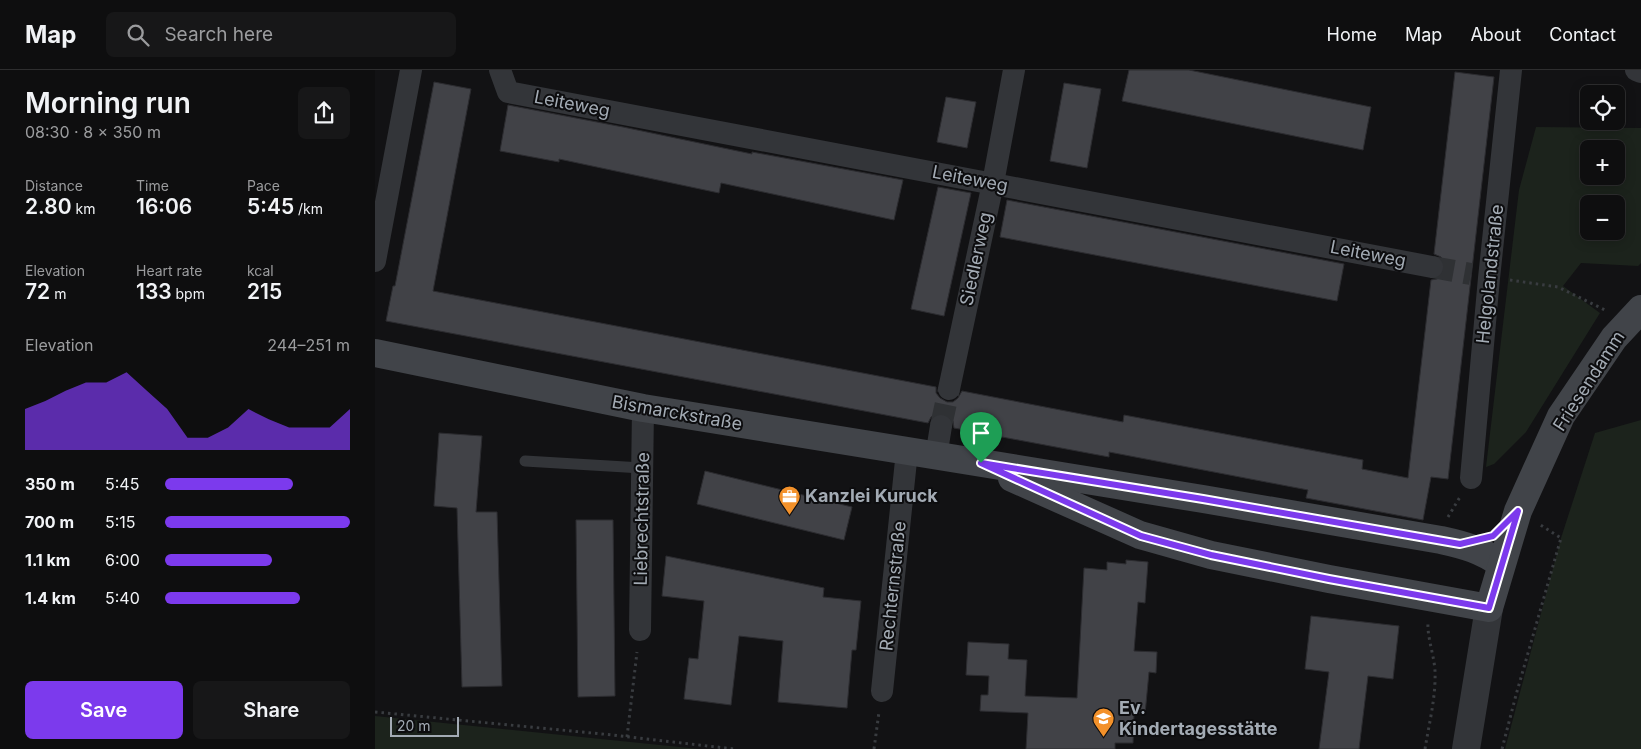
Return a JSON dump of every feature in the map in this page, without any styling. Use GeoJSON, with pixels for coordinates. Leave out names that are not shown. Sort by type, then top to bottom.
{"type":"FeatureCollection","features":[{"type":"Feature","properties":{"kind":"main road","name":"Friesendamm"},"geometry":{"type":"LineString","coordinates":[[1489,608],[1518,511],[1561,416],[1614,338],[1635,315]]}},
{"type":"Feature","properties":{"kind":"main road","name":"Bismarckstraße"},"geometry":{"type":"LineString","coordinates":[[375,353],[643,408],[1203,499],[1460,544],[1486,553],[1501,564]]}},
{"type":"Feature","properties":{"kind":"main road","name":"Bismarckstraße"},"geometry":{"type":"LineString","coordinates":[[981,463],[1141,536],[1211,555],[1489,608]]}},
{"type":"Feature","properties":{"kind":"main road","name":"Friesendamm"},"geometry":{"type":"LineString","coordinates":[[1460,544],[1493,536],[1518,511]]}},
{"type":"Feature","properties":{"kind":"street"},"geometry":{"type":"LineString","coordinates":[[375,261],[411,70]]}},
{"type":"Feature","properties":{"kind":"street","name":"Leiteweg"},"geometry":{"type":"LineString","coordinates":[[499,70],[508,92],[1432,266]]}},
{"type":"Feature","properties":{"kind":"street","name":"Siedlerweg"},"geometry":{"type":"LineString","coordinates":[[949,389],[993,183],[1014,70]]}},
{"type":"Feature","properties":{"kind":"street","name":"Helgolandstraße"},"geometry":{"type":"LineString","coordinates":[[1471,478],[1480,276],[1511,70]]}},
{"type":"Feature","properties":{"kind":"street"},"geometry":{"type":"LineString","coordinates":[[1636,70],[1641,72]]}},
{"type":"Feature","properties":{"kind":"street","name":"Liebrechtstraße"},"geometry":{"type":"LineString","coordinates":[[640,630],[643,408]]}},
{"type":"Feature","properties":{"kind":"street"},"geometry":{"type":"LineString","coordinates":[[936,456],[941,426]]}},
{"type":"Feature","properties":{"kind":"street","name":"Rechternstraße"},"geometry":{"type":"LineString","coordinates":[[882,691],[907,451]]}},
{"type":"Feature","properties":{"kind":"street"},"geometry":{"type":"LineString","coordinates":[[1466,749],[1489,608]]}},
{"type":"Feature","properties":{"kind":"lane"},"geometry":{"type":"LineString","coordinates":[[525,461],[642,468]]}},
{"type":"Feature","properties":{"kind":"path"},"geometry":{"type":"LineString","coordinates":[[1480,276],[1558,287],[1635,315]]}},
{"type":"Feature","properties":{"kind":"path"},"geometry":{"type":"LineString","coordinates":[[1502,749],[1561,538]]}},
{"type":"Feature","properties":{"kind":"path"},"geometry":{"type":"LineString","coordinates":[[627,737],[640,630]]}},
{"type":"Feature","properties":{"kind":"path"},"geometry":{"type":"LineString","coordinates":[[874,749],[882,691]]}},
{"type":"Feature","properties":{"kind":"path"},"geometry":{"type":"LineString","coordinates":[[375,712],[734,749]]}},
{"type":"Feature","properties":{"kind":"shaded area"},"geometry":{"type":"Polygon","coordinates":[[[1536,127],[1580,127],[1580,130],[1641,128],[1641,263],[1638,266],[1581,263],[1563,286],[1600,313],[1526,432],[1494,464],[1486,467],[1519,190],[1536,127]]]}},
{"type":"Feature","properties":{"kind":"shaded area"},"geometry":{"type":"Polygon","coordinates":[[[1641,420],[1641,749],[1505,749],[1561,538],[1595,433],[1641,420]]]}},
{"type":"Feature","properties":{"kind":"shaded area"},"geometry":{"type":"Polygon","coordinates":[[[375,716],[699,749],[375,749],[375,716]]]}},
{"type":"Feature","properties":{"kind":"building"},"geometry":{"type":"Polygon","coordinates":[[[1129,70],[1189,70],[1371,107],[1363,150],[1122,101],[1129,70]]]}},
{"type":"Feature","properties":{"kind":"building"},"geometry":{"type":"Polygon","coordinates":[[[1455,72],[1494,77],[1448,479],[1431,477],[1423,520],[1306,498],[1308,490],[1109,452],[1109,457],[954,428],[953,421],[944,413],[931,417],[928,423],[386,321],[393,286],[395,286],[434,82],[471,89],[433,291],[936,387],[936,393],[947,402],[953,402],[962,391],[1123,422],[1124,415],[1363,460],[1362,469],[1408,478],[1431,280],[1442,276],[1445,269],[1441,257],[1434,254],[1455,72]]]}},
{"type":"Feature","properties":{"kind":"building"},"geometry":{"type":"Polygon","coordinates":[[[1064,83],[1101,89],[1087,168],[1050,161],[1064,83]]]}},
{"type":"Feature","properties":{"kind":"building"},"geometry":{"type":"Polygon","coordinates":[[[946,97],[976,102],[967,148],[937,142],[946,97]]]}},
{"type":"Feature","properties":{"kind":"building"},"geometry":{"type":"Polygon","coordinates":[[[508,105],[752,154],[752,152],[903,180],[894,220],[721,183],[719,193],[559,159],[559,162],[500,151],[508,105]]]}},
{"type":"Feature","properties":{"kind":"building"},"geometry":{"type":"Polygon","coordinates":[[[938,187],[971,193],[944,316],[911,309],[938,187]]]}},
{"type":"Feature","properties":{"kind":"building"},"geometry":{"type":"Polygon","coordinates":[[[1007,200],[1344,264],[1337,301],[1000,237],[1007,200]]]}},
{"type":"Feature","properties":{"kind":"building"},"geometry":{"type":"Polygon","coordinates":[[[439,433],[482,436],[476,512],[497,512],[502,686],[462,687],[457,508],[434,506],[439,433]]]}},
{"type":"Feature","properties":{"kind":"building"},"geometry":{"type":"Polygon","coordinates":[[[705,471],[852,507],[844,540],[697,504],[705,471]]]}},
{"type":"Feature","properties":{"kind":"building"},"geometry":{"type":"Polygon","coordinates":[[[576,520],[613,520],[615,696],[578,697],[576,520]]]}},
{"type":"Feature","properties":{"kind":"building"},"geometry":{"type":"Polygon","coordinates":[[[666,556],[824,588],[823,597],[861,601],[856,650],[852,650],[847,708],[778,702],[783,641],[739,636],[731,705],[684,699],[689,658],[698,659],[704,601],[662,596],[666,556]]]}},
{"type":"Feature","properties":{"kind":"building"},"geometry":{"type":"Polygon","coordinates":[[[1126,560],[1148,562],[1145,603],[1138,602],[1134,651],[1157,652],[1156,673],[1149,672],[1145,714],[1134,713],[1133,743],[1115,743],[1115,749],[1026,749],[1028,713],[980,711],[981,695],[988,695],[989,676],[966,675],[968,642],[1009,644],[1008,659],[1027,660],[1025,696],[1077,698],[1084,568],[1107,570],[1107,562],[1126,564],[1126,560]]]}},
{"type":"Feature","properties":{"kind":"building"},"geometry":{"type":"Polygon","coordinates":[[[1311,616],[1399,626],[1393,679],[1368,676],[1359,749],[1319,749],[1329,672],[1305,669],[1311,616]]]}},
{"type":"Feature","properties":{"kind":"tunnel"},"geometry":{"type":"LineString","coordinates":[[1432,267],[1471,274]]}},
{"type":"Feature","properties":{"kind":"tunnel"},"geometry":{"type":"LineString","coordinates":[[941,426],[949,389]]}},
{"type":"Feature","properties":{"kind":"place","name":"Kanzlei Kuruck"},"geometry":{"type":"Point","coordinates":[789,515]}},
{"type":"Feature","properties":{"kind":"place","name":"Ev. Kindertagesstätte"},"geometry":{"type":"Point","coordinates":[1103,737]}},
{"type":"Feature","properties":{"kind":"route"},"geometry":{"type":"LineString","coordinates":[[981,463],[1203,499],[1460,544],[1493,536],[1518,511],[1489,608],[1211,555],[1141,536],[981,463]]}}]}
